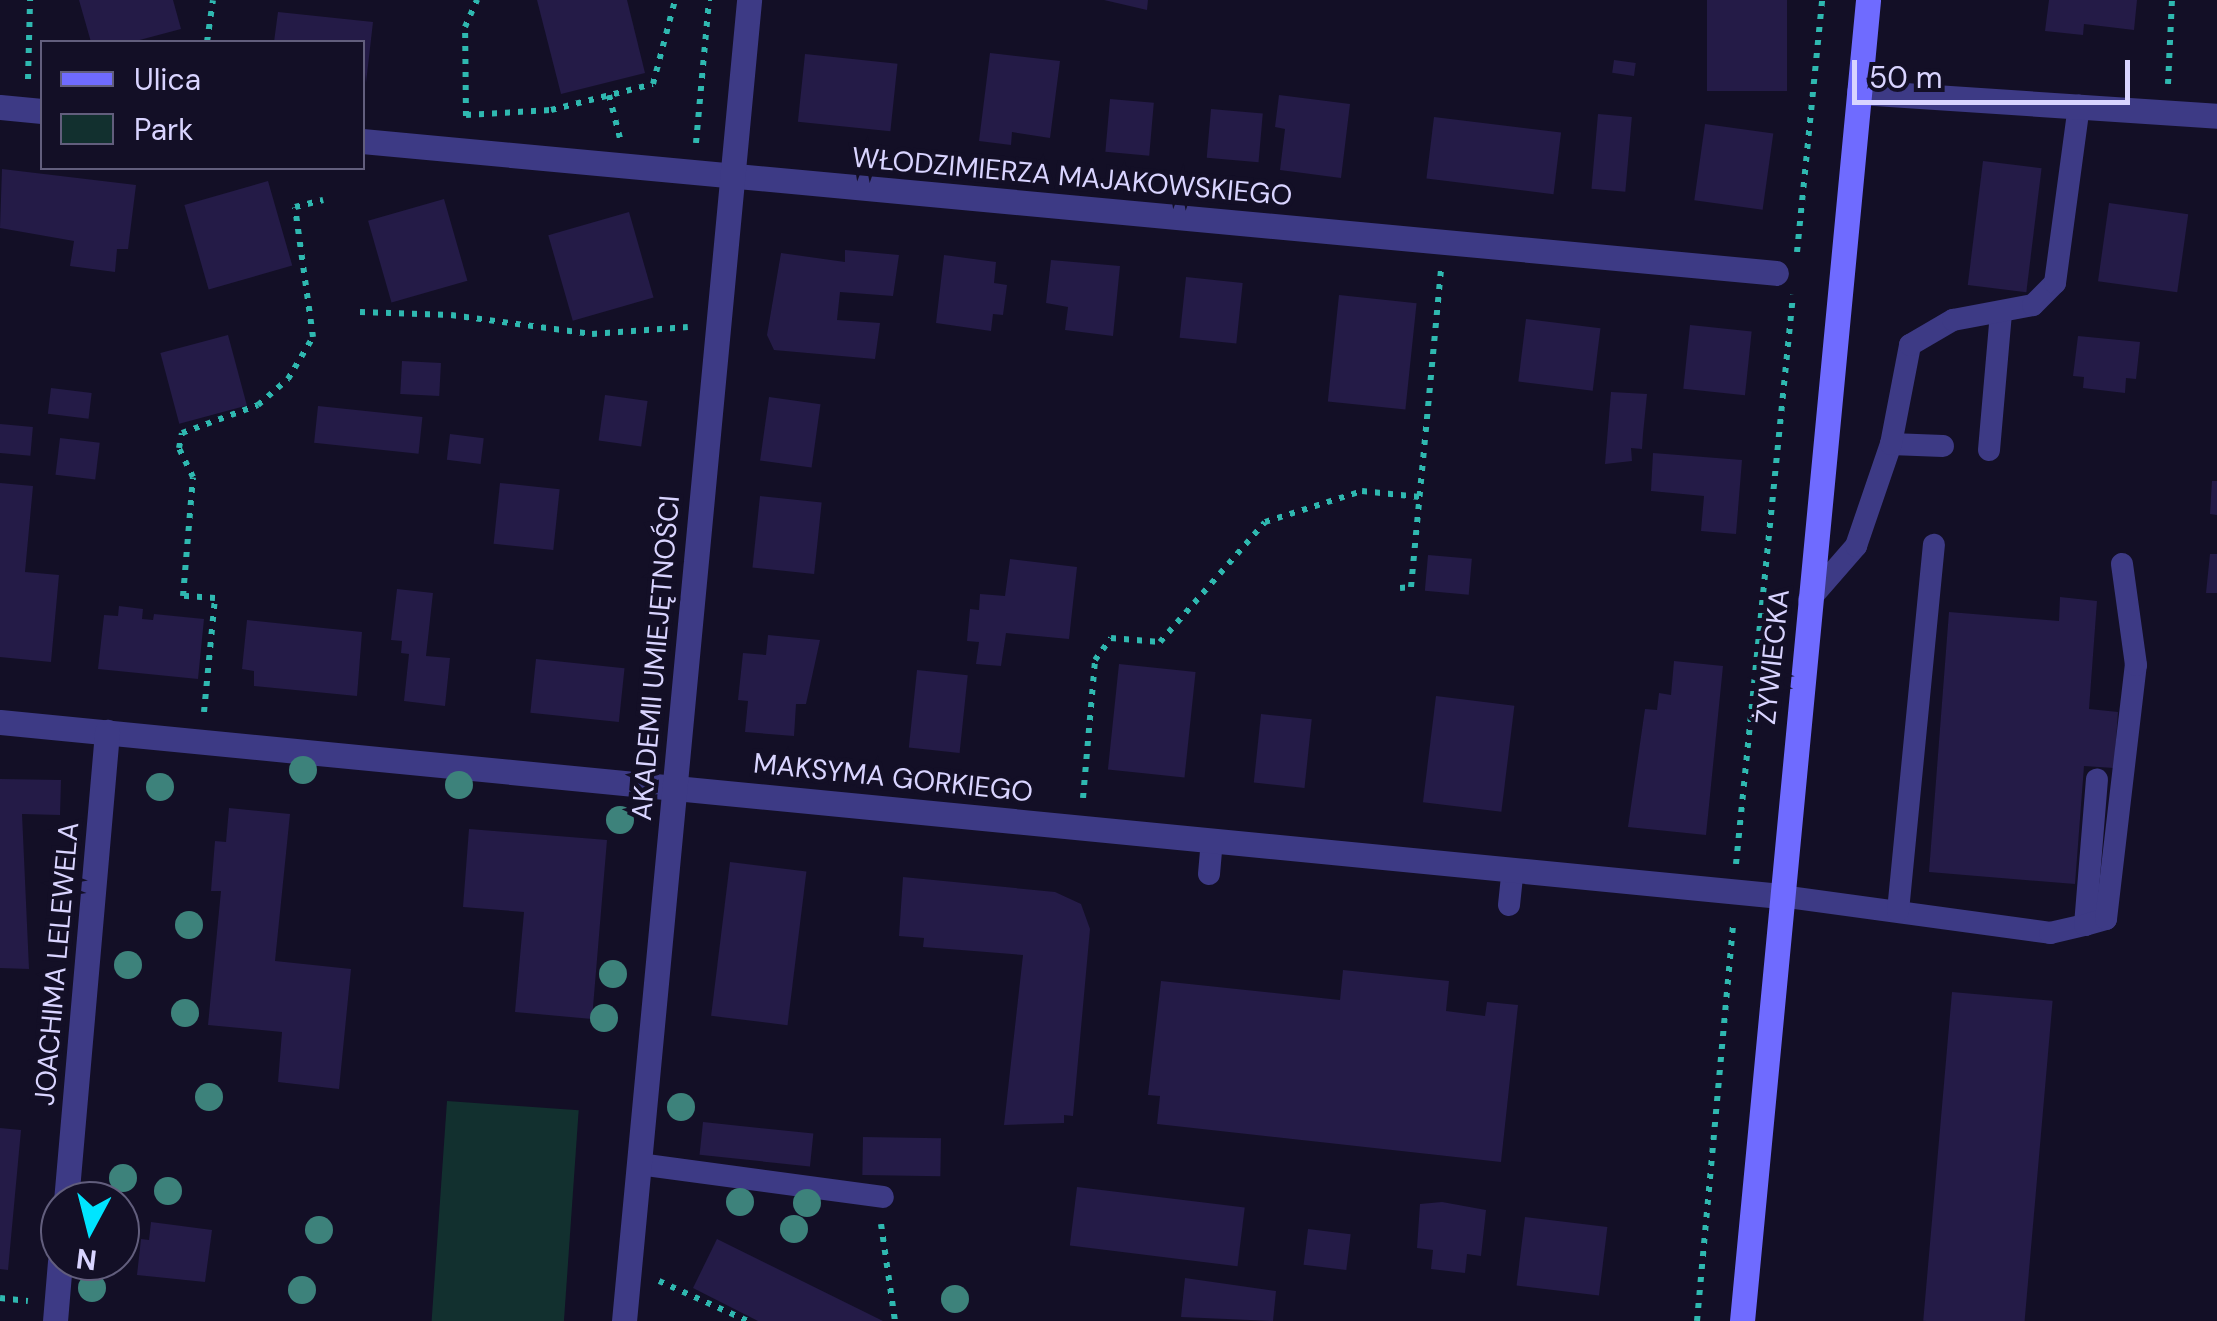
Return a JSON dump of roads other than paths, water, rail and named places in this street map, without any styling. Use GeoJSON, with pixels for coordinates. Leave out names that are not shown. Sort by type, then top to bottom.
{"type":"FeatureCollection","features":[{"type":"Feature","properties":{"kind":"main road","name":"ŻYWIECKA"},"geometry":{"type":"LineString","coordinates":[[1742,1321],[1868,0]]}},
{"type":"Feature","properties":{"kind":"street","name":"AKADEMII UMIEJĘTNOŚCI"},"geometry":{"type":"LineString","coordinates":[[624,1321],[674,786],[720,175],[749,0]]}},
{"type":"Feature","properties":{"kind":"street"},"geometry":{"type":"LineString","coordinates":[[1859,92],[2217,116]]}},
{"type":"Feature","properties":{"kind":"street"},"geometry":{"type":"LineString","coordinates":[[0,107],[35,110]]}},
{"type":"Feature","properties":{"kind":"street","name":"WŁODZIMIERZA MAJAKOWSKIEGO"},"geometry":{"type":"LineString","coordinates":[[365,141],[1788,275]]}},
{"type":"Feature","properties":{"kind":"street","name":"MAKSYMA GORKIEGO"},"geometry":{"type":"LineString","coordinates":[[0,722],[1781,896]]}},
{"type":"Feature","properties":{"kind":"street","name":"JOACHIMA LELEWELA"},"geometry":{"type":"LineString","coordinates":[[68,1181],[107,732]]}},
{"type":"Feature","properties":{"kind":"street"},"geometry":{"type":"LineString","coordinates":[[46,1312],[55,1281]]}},
{"type":"Feature","properties":{"kind":"lane"},"geometry":{"type":"LineString","coordinates":[[1809,600],[1856,546],[1891,444],[1910,346],[1953,320],[2033,305],[2055,283],[2079,106]]}},
{"type":"Feature","properties":{"kind":"lane"},"geometry":{"type":"LineString","coordinates":[[1988,450],[2000,314]]}},
{"type":"Feature","properties":{"kind":"lane"},"geometry":{"type":"LineString","coordinates":[[1891,444],[1943,446]]}},
{"type":"Feature","properties":{"kind":"lane"},"geometry":{"type":"LineString","coordinates":[[1898,911],[1934,545]]}},
{"type":"Feature","properties":{"kind":"lane"},"geometry":{"type":"LineString","coordinates":[[1781,896],[2050,933],[2106,919],[2136,665],[2122,564]]}},
{"type":"Feature","properties":{"kind":"lane"},"geometry":{"type":"LineString","coordinates":[[2085,925],[2097,779]]}},
{"type":"Feature","properties":{"kind":"lane"},"geometry":{"type":"LineString","coordinates":[[1209,874],[1212,840]]}},
{"type":"Feature","properties":{"kind":"lane"},"geometry":{"type":"LineString","coordinates":[[1508,905],[1513,869]]}},
{"type":"Feature","properties":{"kind":"lane"},"geometry":{"type":"LineString","coordinates":[[638,1164],[882,1198]]}}]}
